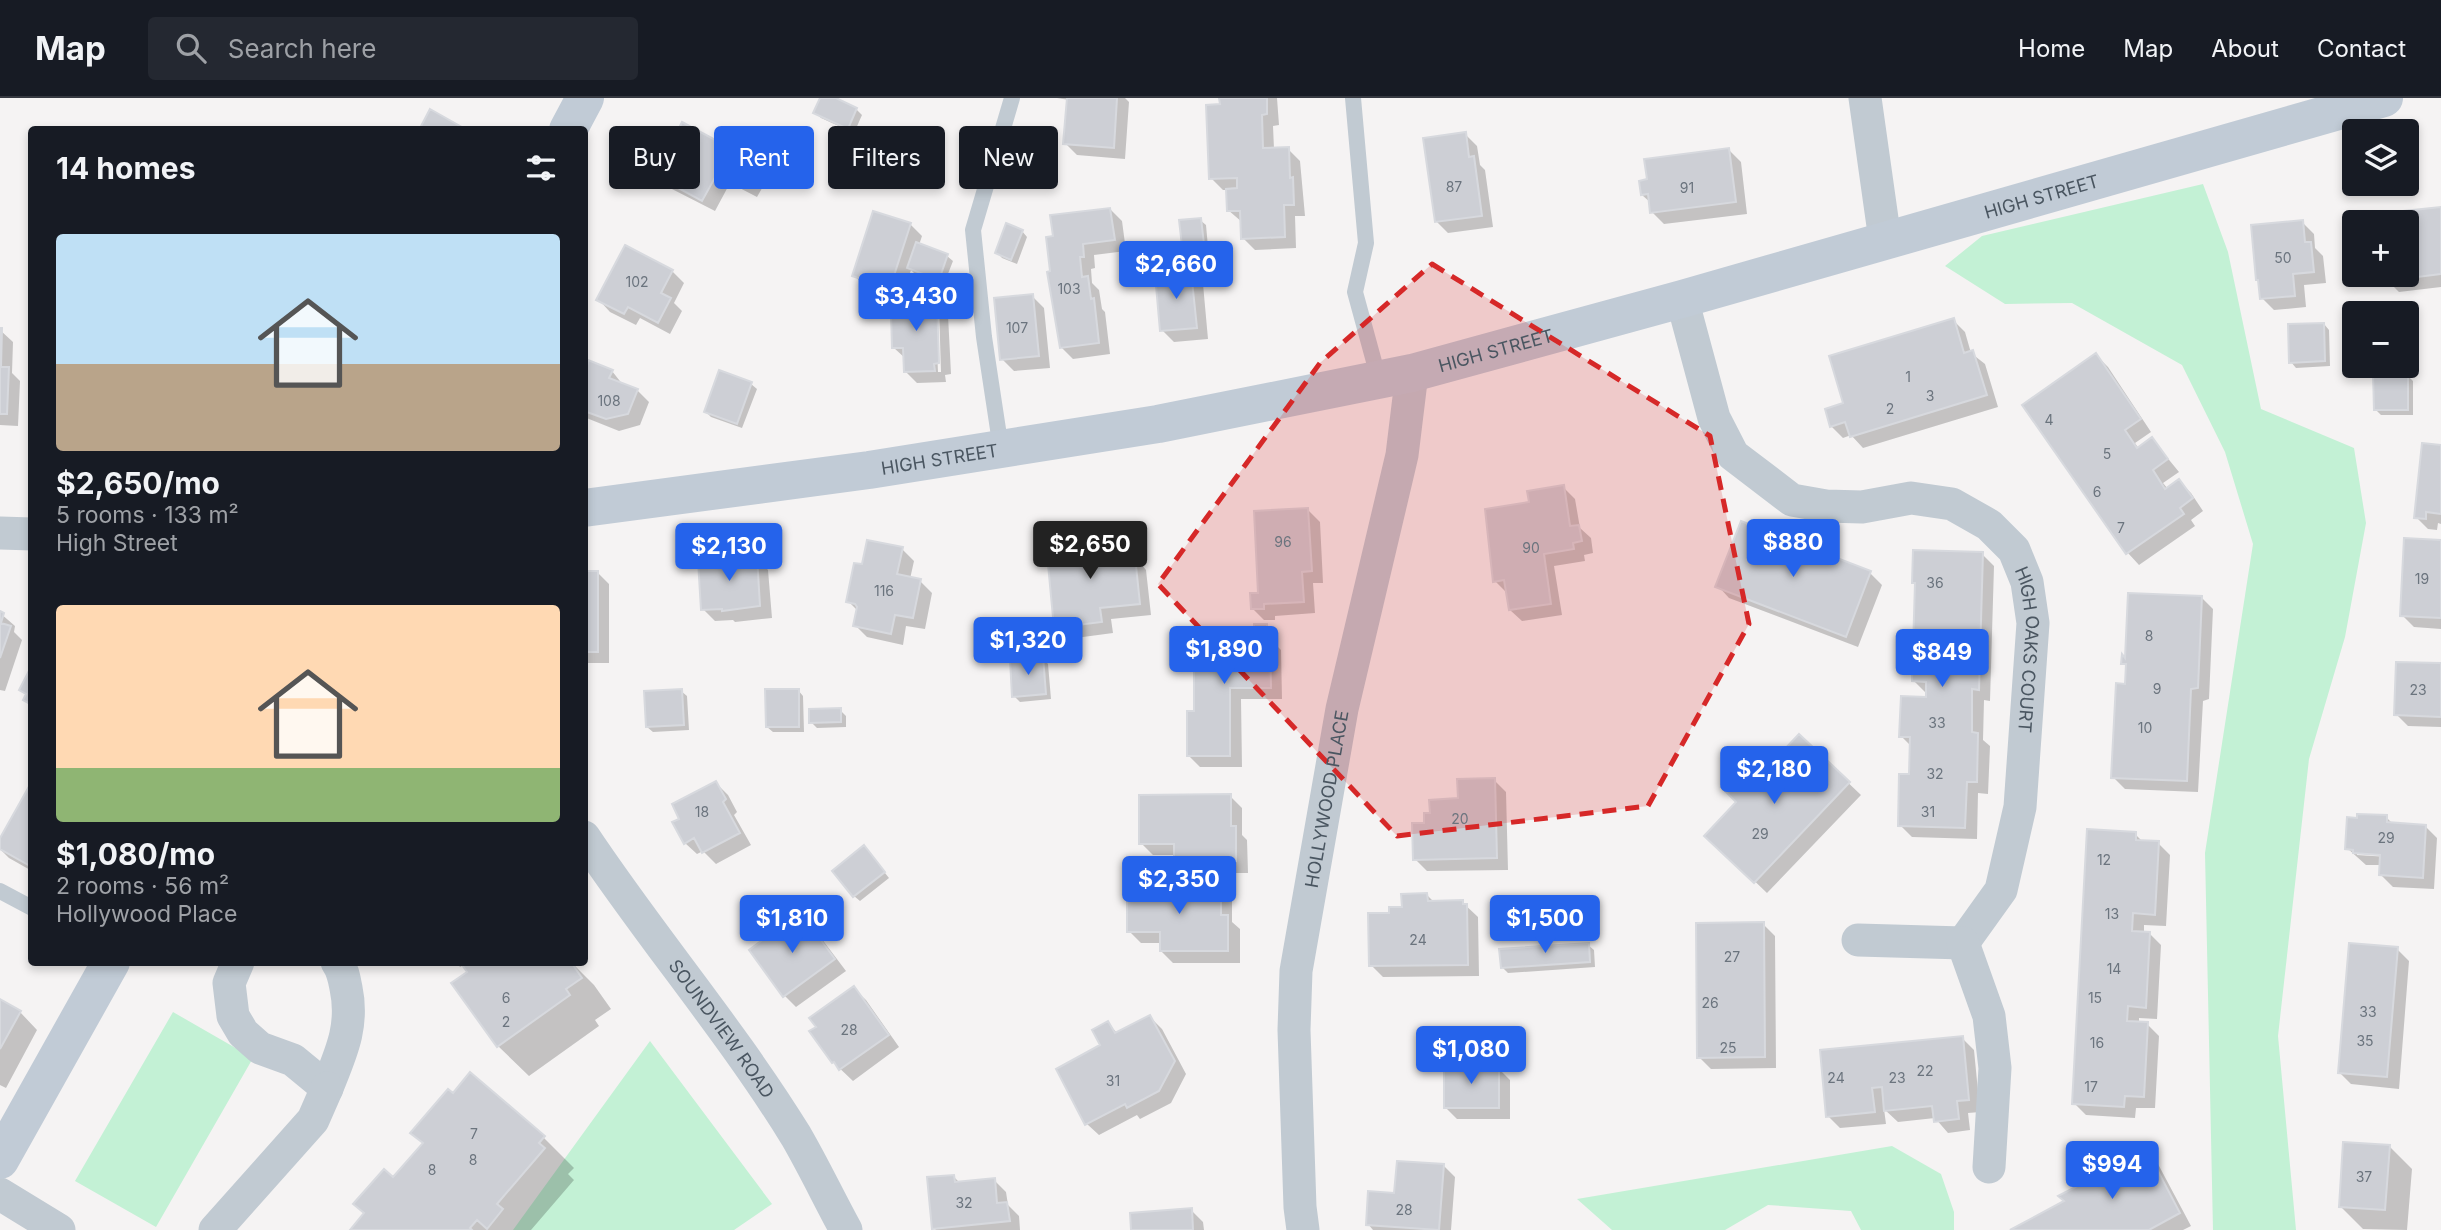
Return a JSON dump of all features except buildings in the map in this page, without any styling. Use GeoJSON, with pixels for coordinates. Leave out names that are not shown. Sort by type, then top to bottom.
{"type":"FeatureCollection","features":[{"type":"Feature","properties":{"kind":"main road"},"geometry":{"type":"LineString","coordinates":[[570,126],[585,98]]}},
{"type":"Feature","properties":{"kind":"main road","name":"HIGH STREET"},"geometry":{"type":"LineString","coordinates":[[588,507],[869,470],[1158,424],[1396,377],[1682,299],[2384,98]]}},
{"type":"Feature","properties":{"kind":"main road"},"geometry":{"type":"LineString","coordinates":[[0,1160],[109,966]]}},
{"type":"Feature","properties":{"kind":"street"},"geometry":{"type":"LineString","coordinates":[[1865,98],[1885,240]]}},
{"type":"Feature","properties":{"kind":"street","name":"HIGH OAKS COURT"},"geometry":{"type":"LineString","coordinates":[[1682,299],[1714,418],[1733,456],[1792,500],[1826,506],[1862,507],[1911,498],[1952,505],[1989,525],[2014,550],[2027,582],[2033,623],[2020,807],[2001,890],[1963,943]]}},
{"type":"Feature","properties":{"kind":"street","name":"HOLLYWOOD PLACE"},"geometry":{"type":"LineString","coordinates":[[1303,1230],[1294,1030],[1296,971],[1342,709],[1402,456],[1396,377]]}},
{"type":"Feature","properties":{"kind":"street"},"geometry":{"type":"LineString","coordinates":[[0,533],[28,534]]}},
{"type":"Feature","properties":{"kind":"street","name":"SOUNDVIEW ROAD"},"geometry":{"type":"LineString","coordinates":[[588,843],[627,901],[712,1013],[796,1137],[846,1230]]}},
{"type":"Feature","properties":{"kind":"street"},"geometry":{"type":"LineString","coordinates":[[1858,940],[1963,943],[1989,1016],[1995,1068],[1989,1167]]}},
{"type":"Feature","properties":{"kind":"street"},"geometry":{"type":"LineString","coordinates":[[236,966],[229,983],[233,1016],[243,1033],[260,1048],[293,1060],[327,1088]]}},
{"type":"Feature","properties":{"kind":"street"},"geometry":{"type":"LineString","coordinates":[[215,1230],[313,1120],[347,1035],[349,1004],[340,966]]}},
{"type":"Feature","properties":{"kind":"street"},"geometry":{"type":"LineString","coordinates":[[0,1194],[59,1230]]}},
{"type":"Feature","properties":{"kind":"lane"},"geometry":{"type":"LineString","coordinates":[[1001,449],[984,337],[973,230],[1012,98]]}},
{"type":"Feature","properties":{"kind":"lane"},"geometry":{"type":"LineString","coordinates":[[1353,98],[1366,243],[1355,292],[1396,377]]}},
{"type":"Feature","properties":{"kind":"lane"},"geometry":{"type":"LineString","coordinates":[[0,891],[28,906]]}},
{"type":"Feature","properties":{"kind":"highlighted area"},"geometry":{"type":"Polygon","coordinates":[[[1432,264],[1710,436],[1749,624],[1648,806],[1397,836],[1158,584],[1320,363],[1432,264]]]}},
{"type":"Feature","properties":{"kind":"green space"},"geometry":{"type":"Polygon","coordinates":[[[2203,184],[2228,252],[2261,409],[2354,448],[2366,523],[2345,637],[2309,759],[2278,1036],[2296,1230],[2213,1230],[2205,853],[2253,544],[2225,452],[2182,365],[2072,303],[2005,304],[1945,266],[1982,236],[2203,184]]]}},
{"type":"Feature","properties":{"kind":"green space"},"geometry":{"type":"Polygon","coordinates":[[[173,1012],[253,1058],[156,1227],[75,1181],[173,1012]]]}},
{"type":"Feature","properties":{"kind":"green space"},"geometry":{"type":"Polygon","coordinates":[[[650,1041],[772,1204],[734,1230],[513,1230],[650,1041]]]}},
{"type":"Feature","properties":{"kind":"green space"},"geometry":{"type":"Polygon","coordinates":[[[1892,1146],[1941,1174],[1954,1212],[1954,1230],[1861,1230],[1851,1211],[1768,1205],[1725,1230],[1612,1230],[1577,1199],[1892,1146]]]}}]}
